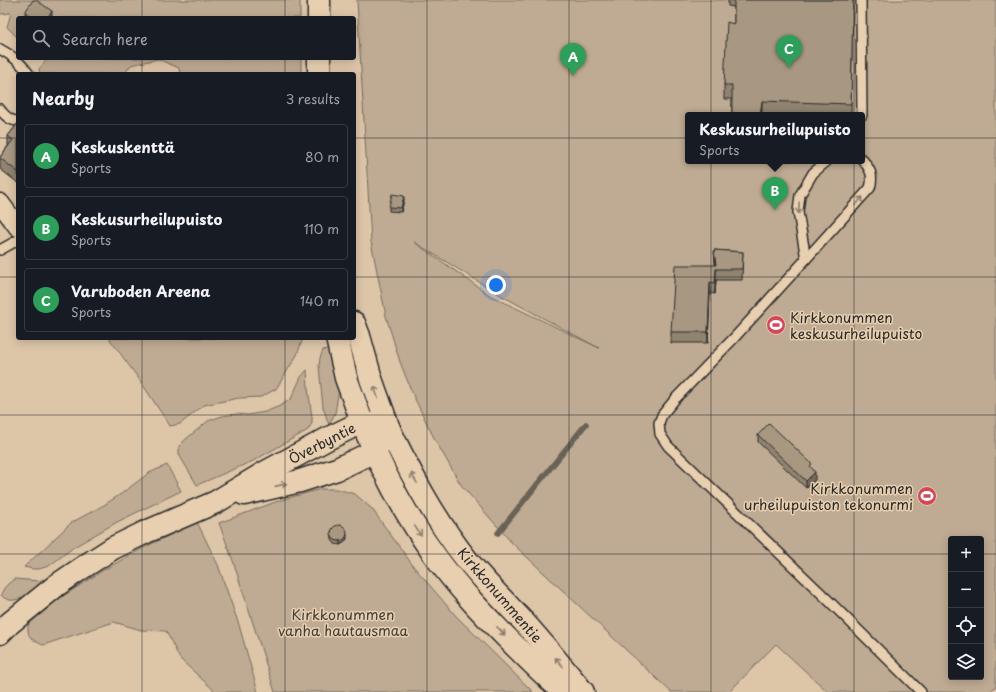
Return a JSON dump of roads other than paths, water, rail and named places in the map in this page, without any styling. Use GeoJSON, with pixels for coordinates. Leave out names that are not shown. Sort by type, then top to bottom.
{"type":"FeatureCollection","features":[{"type":"Feature","properties":{"kind":"street"},"geometry":{"type":"LineString","coordinates":[[319,0],[319,16]]}},
{"type":"Feature","properties":{"kind":"street"},"geometry":{"type":"LineString","coordinates":[[319,60],[319,72]]}},
{"type":"Feature","properties":{"kind":"street"},"geometry":{"type":"LineString","coordinates":[[0,203],[16,224]]}},
{"type":"Feature","properties":{"kind":"street","name":"Kirkkonummentie"},"geometry":{"type":"LineString","coordinates":[[356,328],[371,379],[389,429],[411,473],[446,532],[484,582],[527,625],[583,692]]}},
{"type":"Feature","properties":{"kind":"street","name":"Kirkkonummentie"},"geometry":{"type":"LineString","coordinates":[[337,340],[346,378],[362,422],[398,498],[412,523],[433,553],[474,603],[508,640],[564,692]]}},
{"type":"Feature","properties":{"kind":"street","name":"Överbyntie"},"geometry":{"type":"LineString","coordinates":[[216,502],[266,472],[362,422],[389,429]]}},
{"type":"Feature","properties":{"kind":"street"},"geometry":{"type":"LineString","coordinates":[[375,451],[389,429]]}},
{"type":"Feature","properties":{"kind":"street","name":"Överbyntie"},"geometry":{"type":"LineString","coordinates":[[3,623],[56,585],[113,548],[146,532],[216,502],[258,490],[300,481],[337,469],[375,451]]}},
{"type":"Feature","properties":{"kind":"lane"},"geometry":{"type":"LineString","coordinates":[[861,0],[862,112]]}},
{"type":"Feature","properties":{"kind":"lane"},"geometry":{"type":"LineString","coordinates":[[0,49],[16,60]]}},
{"type":"Feature","properties":{"kind":"lane"},"geometry":{"type":"LineString","coordinates":[[16,60],[27,72]]}},
{"type":"Feature","properties":{"kind":"lane"},"geometry":{"type":"LineString","coordinates":[[0,109],[5,115],[16,121]]}},
{"type":"Feature","properties":{"kind":"lane"},"geometry":{"type":"LineString","coordinates":[[865,162],[869,167],[873,179],[870,188],[734,338],[676,398],[662,415],[659,423],[660,434],[668,446],[828,600],[920,692]]}},
{"type":"Feature","properties":{"kind":"lane"},"geometry":{"type":"LineString","coordinates":[[806,259],[798,212],[800,195],[813,173],[824,164]]}},
{"type":"Feature","properties":{"kind":"lane"},"geometry":{"type":"LineString","coordinates":[[0,250],[16,241]]}},
{"type":"Feature","properties":{"kind":"waterway"},"geometry":{"type":"LineString","coordinates":[[498,533],[586,424]]}},
{"type":"Feature","properties":{"kind":"place","name":"Varuboden Areena"},"geometry":{"type":"Point","coordinates":[789,68]}},
{"type":"Feature","properties":{"kind":"place","name":"Keskuskenttä"},"geometry":{"type":"Point","coordinates":[573,76]}},
{"type":"Feature","properties":{"kind":"place","name":"Keskusurheilupuisto"},"geometry":{"type":"Point","coordinates":[775,210]}},
{"type":"Feature","properties":{"kind":"place","name":"Kirkkonummen keskusurheilupuisto"},"geometry":{"type":"Point","coordinates":[776,325]}},
{"type":"Feature","properties":{"kind":"place","name":"Kirkkonummen urheilupuiston tekonurmi"},"geometry":{"type":"Point","coordinates":[927,496]}},
{"type":"Feature","properties":{"kind":"park label","name":"Kirkkonummen vanha hautausmaa"},"geometry":{"type":"Point","coordinates":[343,622]}}]}
